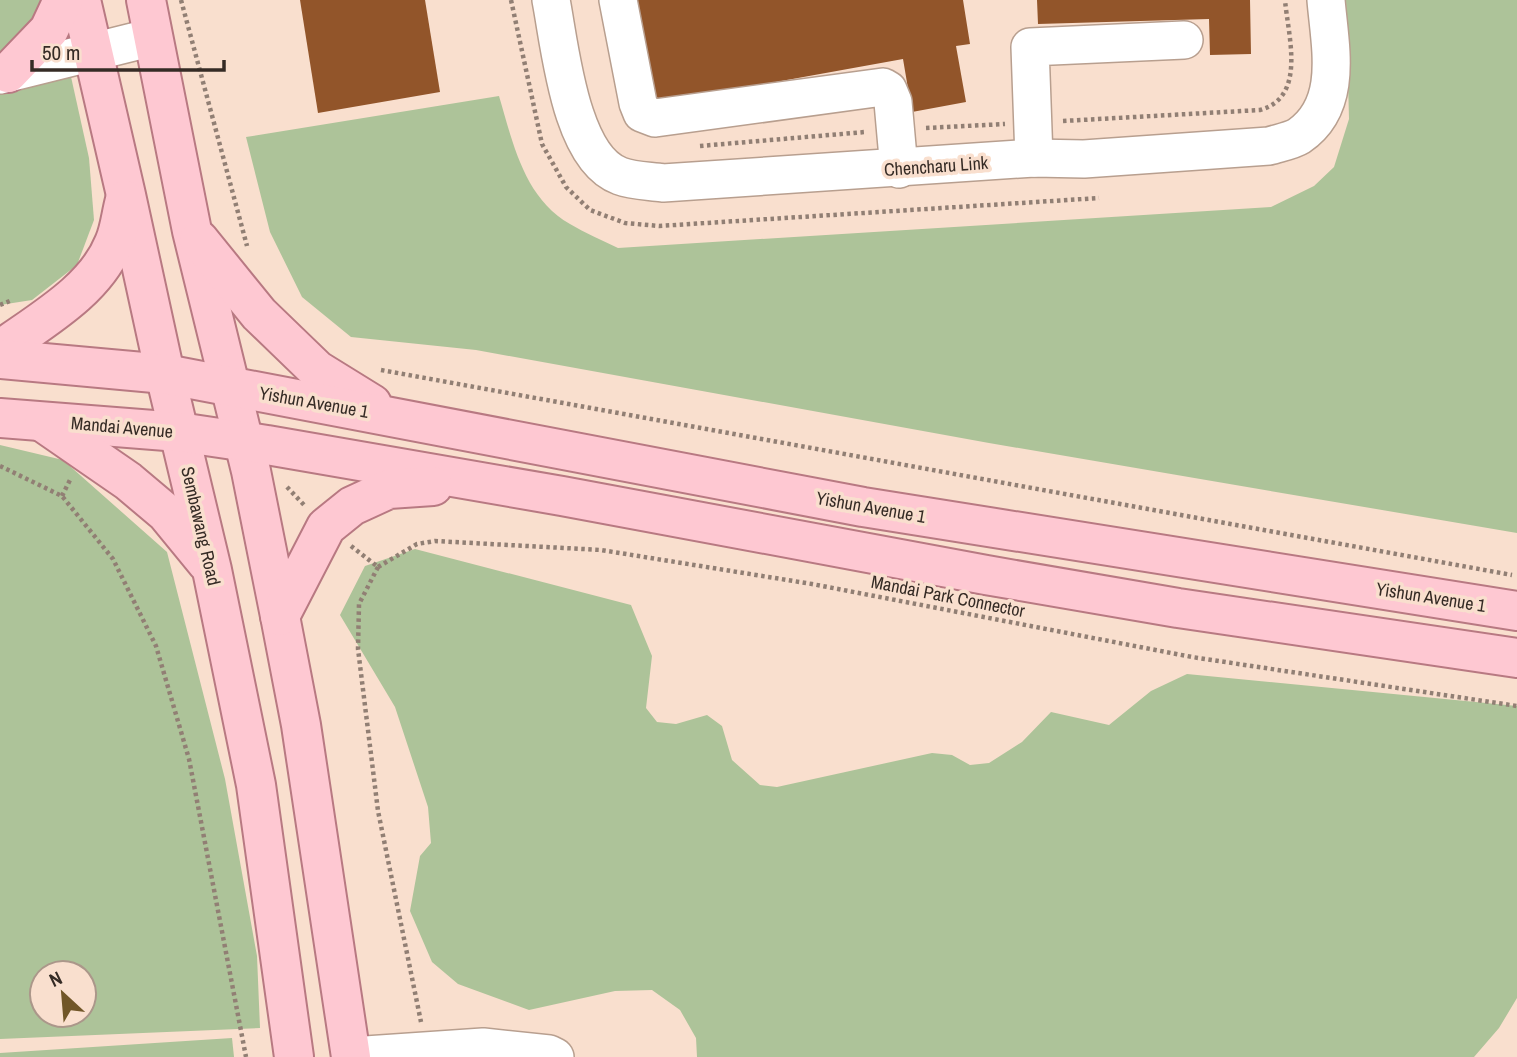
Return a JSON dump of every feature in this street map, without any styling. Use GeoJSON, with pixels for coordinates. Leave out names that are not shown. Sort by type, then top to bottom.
{"type":"FeatureCollection","features":[{"type":"Feature","properties":{"kind":"main road"},"geometry":{"type":"LineString","coordinates":[[4,74],[49,30],[63,0]]}},
{"type":"Feature","properties":{"kind":"main road","name":"Sembawang Road"},"geometry":{"type":"LineString","coordinates":[[81,0],[164,374],[212,570],[256,785],[294,1057]]}},
{"type":"Feature","properties":{"kind":"main road"},"geometry":{"type":"LineString","coordinates":[[146,0],[192,231],[228,386],[244,442],[280,616],[300,725],[351,1057]]}},
{"type":"Feature","properties":{"kind":"main road"},"geometry":{"type":"LineString","coordinates":[[0,349],[58,308],[95,274],[114,244],[126,195]]}},
{"type":"Feature","properties":{"kind":"main road"},"geometry":{"type":"LineString","coordinates":[[192,231],[259,314],[317,370],[392,416]]}},
{"type":"Feature","properties":{"kind":"main road"},"geometry":{"type":"LineString","coordinates":[[0,359],[164,374],[228,386]]}},
{"type":"Feature","properties":{"kind":"main road","name":"Yishun Avenue 1"},"geometry":{"type":"LineString","coordinates":[[228,386],[863,507],[1517,611]]}},
{"type":"Feature","properties":{"kind":"main road","name":"Mandai Avenue"},"geometry":{"type":"LineString","coordinates":[[0,418],[179,432],[244,442]]}},
{"type":"Feature","properties":{"kind":"main road"},"geometry":{"type":"LineString","coordinates":[[39,420],[128,481],[166,513],[212,570]]}},
{"type":"Feature","properties":{"kind":"main road"},"geometry":{"type":"LineString","coordinates":[[244,442],[562,496],[1041,585],[1517,658]]}},
{"type":"Feature","properties":{"kind":"main road"},"geometry":{"type":"LineString","coordinates":[[280,616],[326,527],[352,506],[389,489],[482,484]]}},
{"type":"Feature","properties":{"kind":"street","name":"Chencharu Link"},"geometry":{"type":"LineString","coordinates":[[551,0],[574,117],[599,162],[619,176],[663,183],[1034,158],[1084,159],[1269,146],[1297,137],[1316,122],[1327,102],[1332,67],[1326,0]]}},
{"type":"Feature","properties":{"kind":"street"},"geometry":{"type":"LineString","coordinates":[[618,0],[642,113],[654,118],[883,87],[892,95],[899,169]]}},
{"type":"Feature","properties":{"kind":"street"},"geometry":{"type":"LineString","coordinates":[[4,74],[153,37]]}},
{"type":"Feature","properties":{"kind":"street"},"geometry":{"type":"LineString","coordinates":[[1034,158],[1030,47],[1184,40]]}},
{"type":"Feature","properties":{"kind":"street"},"geometry":{"type":"LineString","coordinates":[[351,1057],[483,1047],[549,1054],[555,1057]]}},
{"type":"Feature","properties":{"kind":"path"},"geometry":{"type":"LineString","coordinates":[[181,0],[249,253]]}},
{"type":"Feature","properties":{"kind":"path"},"geometry":{"type":"LineString","coordinates":[[1057,121],[1269,108],[1278,102],[1287,89],[1291,72],[1285,0]]}},
{"type":"Feature","properties":{"kind":"path"},"geometry":{"type":"LineString","coordinates":[[696,146],[895,129],[1017,123]]}},
{"type":"Feature","properties":{"kind":"path"},"geometry":{"type":"LineString","coordinates":[[0,304],[20,298]]}},
{"type":"Feature","properties":{"kind":"path"},"geometry":{"type":"LineString","coordinates":[[374,369],[1517,576]]}},
{"type":"Feature","properties":{"kind":"path"},"geometry":{"type":"LineString","coordinates":[[0,466],[62,496],[113,559],[156,646],[189,760],[246,1057]]}},
{"type":"Feature","properties":{"kind":"path","name":"Mandai Park Connector"},"geometry":{"type":"LineString","coordinates":[[427,1051],[378,811],[358,649],[359,604],[378,567],[417,544],[435,541],[601,550],[812,584],[1192,657],[1517,706]]}},
{"type":"Feature","properties":{"kind":"green space"},"geometry":{"type":"Polygon","coordinates":[[[0,0],[54,0],[89,158],[94,220],[77,265],[32,300],[0,305],[0,0]]]}},
{"type":"Feature","properties":{"kind":"green space"},"geometry":{"type":"Polygon","coordinates":[[[1346,0],[1517,0],[1517,533],[989,443],[476,350],[351,337],[302,297],[270,232],[246,137],[499,96],[515,150],[541,200],[570,224],[618,248],[1271,207],[1314,186],[1334,167],[1349,119],[1346,0]]]}},
{"type":"Feature","properties":{"kind":"green space"},"geometry":{"type":"Polygon","coordinates":[[[0,445],[63,460],[167,552],[225,779],[257,956],[260,1028],[0,1039],[0,445]]]}},
{"type":"Feature","properties":{"kind":"green space"},"geometry":{"type":"Polygon","coordinates":[[[415,549],[631,605],[652,656],[646,708],[657,722],[676,724],[707,715],[722,726],[732,760],[760,785],[777,787],[932,753],[952,755],[970,765],[989,763],[1022,742],[1051,712],[1109,725],[1151,691],[1187,674],[1517,706],[1517,998],[1499,1028],[1474,1057],[697,1057],[696,1038],[680,1010],[652,990],[615,991],[529,1010],[458,984],[432,962],[410,911],[420,856],[431,843],[428,807],[395,707],[340,615],[365,566],[415,549]]]}},
{"type":"Feature","properties":{"kind":"green space"},"geometry":{"type":"Polygon","coordinates":[[[232,1038],[234,1057],[0,1057],[0,1053],[232,1038]]]}},
{"type":"Feature","properties":{"kind":"building"},"geometry":{"type":"Polygon","coordinates":[[[300,0],[425,0],[440,92],[318,113],[300,0]]]}},
{"type":"Feature","properties":{"kind":"building"},"geometry":{"type":"Polygon","coordinates":[[[630,0],[963,0],[970,44],[956,46],[966,102],[912,112],[903,59],[649,105],[630,0]]]}},
{"type":"Feature","properties":{"kind":"building"},"geometry":{"type":"Polygon","coordinates":[[[1037,0],[1250,0],[1251,54],[1210,55],[1209,19],[1038,24],[1037,0]]]}}]}
